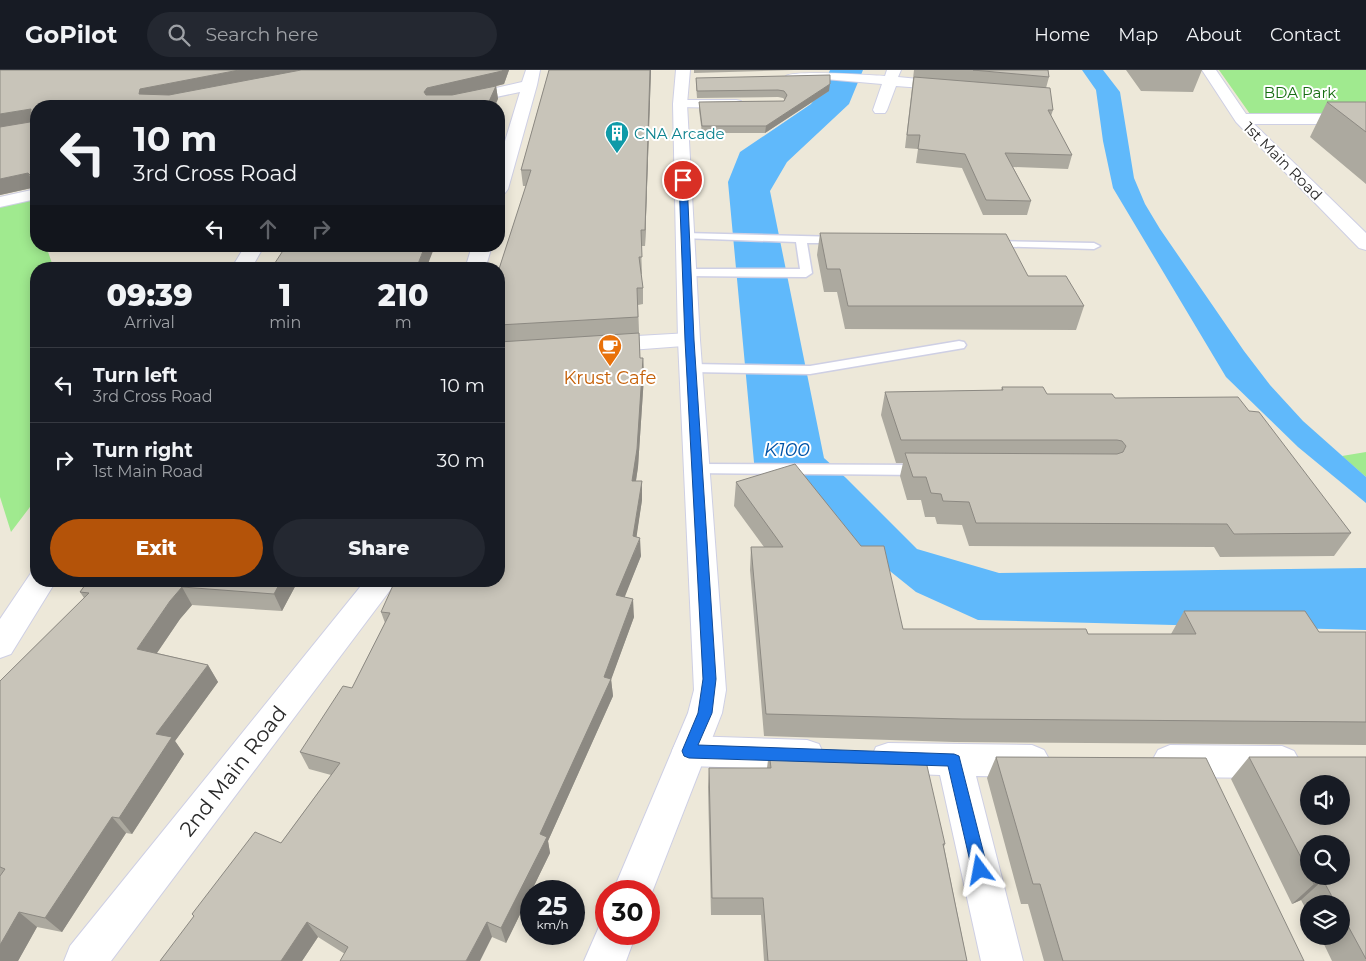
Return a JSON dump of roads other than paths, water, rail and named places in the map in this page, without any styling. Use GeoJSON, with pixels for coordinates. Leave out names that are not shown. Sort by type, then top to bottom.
{"type":"FeatureCollection","features":[{"type":"Feature","properties":{"kind":"street","name":"1st Main Road"},"geometry":{"type":"LineString","coordinates":[[1208,70],[1241,120],[1366,244]]}},
{"type":"Feature","properties":{"kind":"street"},"geometry":{"type":"LineString","coordinates":[[778,76],[825,76],[864,79],[893,75],[968,88]]}},
{"type":"Feature","properties":{"kind":"street"},"geometry":{"type":"LineString","coordinates":[[880,110],[893,75]]}},
{"type":"Feature","properties":{"kind":"street"},"geometry":{"type":"LineString","coordinates":[[637,880],[705,713],[710,690],[686,272],[680,104],[688,76]]}},
{"type":"Feature","properties":{"kind":"street"},"geometry":{"type":"LineString","coordinates":[[455,100],[531,77]]}},
{"type":"Feature","properties":{"kind":"street"},"geometry":{"type":"LineString","coordinates":[[505,168],[531,77]]}},
{"type":"Feature","properties":{"kind":"street"},"geometry":{"type":"LineString","coordinates":[[680,104],[751,103]]}},
{"type":"Feature","properties":{"kind":"street"},"geometry":{"type":"LineString","coordinates":[[1241,120],[1366,119]]}},
{"type":"Feature","properties":{"kind":"street"},"geometry":{"type":"LineString","coordinates":[[0,202],[30,195]]}},
{"type":"Feature","properties":{"kind":"street"},"geometry":{"type":"LineString","coordinates":[[586,346],[689,340]]}},
{"type":"Feature","properties":{"kind":"street"},"geometry":{"type":"LineString","coordinates":[[0,645],[37,587]]}},
{"type":"Feature","properties":{"kind":"street","name":"2nd Main Road"},"geometry":{"type":"LineString","coordinates":[[85,961],[377,587]]}},
{"type":"Feature","properties":{"kind":"street"},"geometry":{"type":"LineString","coordinates":[[689,751],[954,760],[1063,761]]}},
{"type":"Feature","properties":{"kind":"street"},"geometry":{"type":"LineString","coordinates":[[954,760],[1002,961]]}},
{"type":"Feature","properties":{"kind":"street"},"geometry":{"type":"LineString","coordinates":[[1143,761],[1308,762]]}},
{"type":"Feature","properties":{"kind":"street"},"geometry":{"type":"LineString","coordinates":[[1203,762],[1219,796]]}},
{"type":"Feature","properties":{"kind":"street"},"geometry":{"type":"LineString","coordinates":[[605,961],[612,945]]}},
{"type":"Feature","properties":{"kind":"lane"},"geometry":{"type":"LineString","coordinates":[[685,236],[850,240]]}},
{"type":"Feature","properties":{"kind":"lane"},"geometry":{"type":"LineString","coordinates":[[686,272],[806,273],[801,239]]}},
{"type":"Feature","properties":{"kind":"lane"},"geometry":{"type":"LineString","coordinates":[[977,244],[1094,246]]}},
{"type":"Feature","properties":{"kind":"lane"},"geometry":{"type":"LineString","coordinates":[[691,368],[810,370],[960,346]]}},
{"type":"Feature","properties":{"kind":"lane"},"geometry":{"type":"LineString","coordinates":[[697,469],[941,470]]}},
{"type":"Feature","properties":{"kind":"water","name":"K100"},"geometry":{"type":"Polygon","coordinates":[[[830,70],[863,70],[849,104],[787,162],[770,191],[824,458],[917,549],[999,573],[1366,568],[1366,630],[978,620],[916,592],[845,535],[755,473],[728,182],[740,152],[811,104],[823,88],[830,70]]]}},
{"type":"Feature","properties":{"kind":"water"},"geometry":{"type":"Polygon","coordinates":[[[1082,70],[1103,70],[1120,92],[1134,178],[1145,204],[1160,229],[1244,351],[1270,385],[1303,421],[1366,477],[1366,503],[1298,447],[1226,377],[1113,188],[1103,141],[1096,90],[1082,70]]]}},
{"type":"Feature","properties":{"kind":"place","name":"CNA Arcade"},"geometry":{"type":"Point","coordinates":[617,154]}},
{"type":"Feature","properties":{"kind":"place","name":"Krust Cafe"},"geometry":{"type":"Point","coordinates":[610,367]}},
{"type":"Feature","properties":{"kind":"park label","name":"BDA Park"},"geometry":{"type":"Point","coordinates":[1300,92]}}]}
